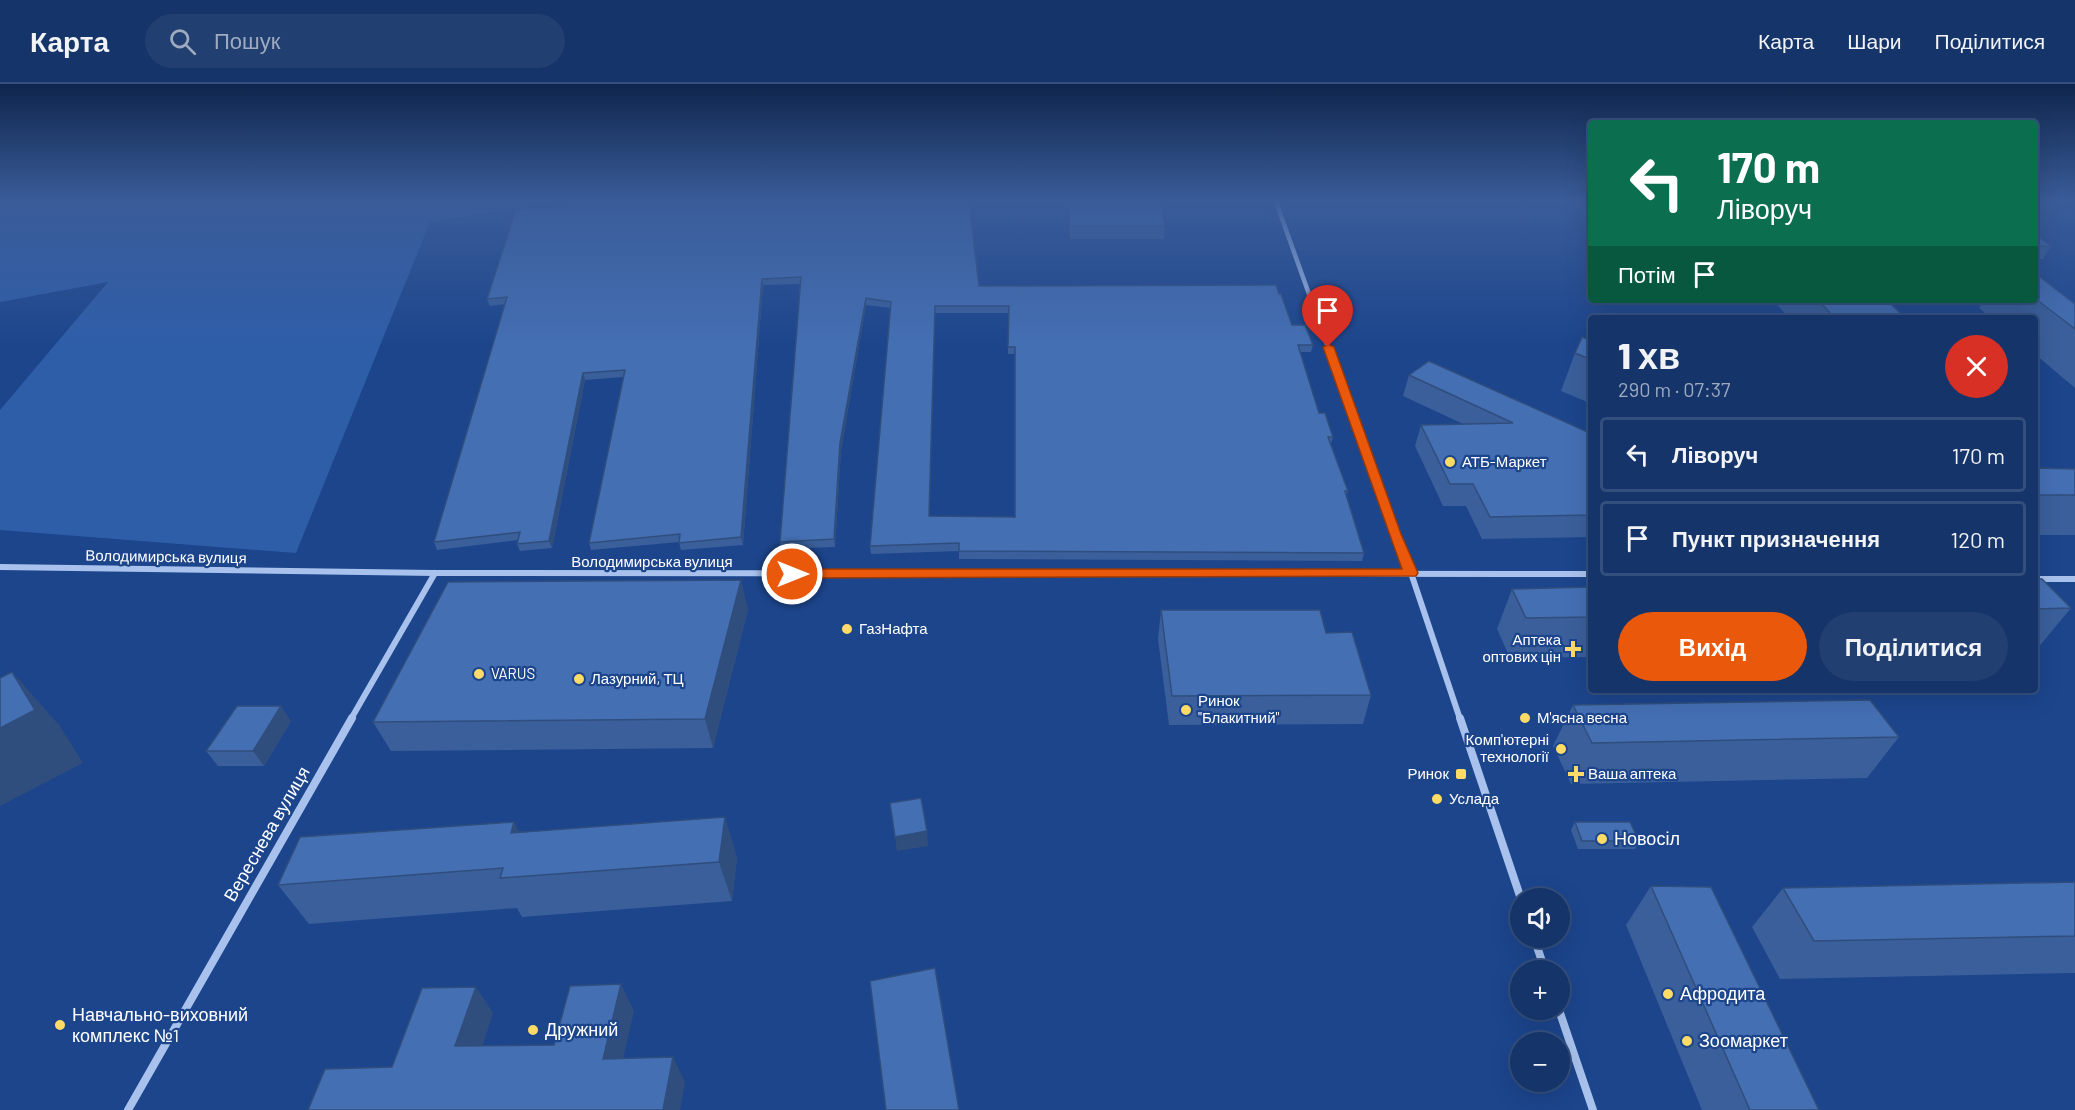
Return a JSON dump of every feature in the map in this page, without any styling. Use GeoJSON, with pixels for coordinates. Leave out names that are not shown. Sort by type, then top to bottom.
{"type":"FeatureCollection","features":[{"type":"Feature","properties":{"kind":"street"},"geometry":{"type":"LineString","coordinates":[[1293,250],[1411,573],[1518,888]]}},
{"type":"Feature","properties":{"kind":"street","name":"Володимирська вулиця"},"geometry":{"type":"LineString","coordinates":[[0,567],[435,573],[1588,574]]}},
{"type":"Feature","properties":{"kind":"street","name":"Вереснева вулиця"},"geometry":{"type":"LineString","coordinates":[[128,1110],[435,573]]}},
{"type":"Feature","properties":{"kind":"street"},"geometry":{"type":"LineString","coordinates":[[2038,579],[2075,579]]}},
{"type":"Feature","properties":{"kind":"street"},"geometry":{"type":"LineString","coordinates":[[1562,1020],[1593,1110]]}},
{"type":"Feature","properties":{"kind":"shaded area"},"geometry":{"type":"Polygon","coordinates":[[[0,250],[419,250],[296,553],[0,530],[0,410],[108,282],[0,302],[0,250]]]}},
{"type":"Feature","properties":{"kind":"building"},"geometry":{"type":"Polygon","coordinates":[[[503,250],[975,250],[979,286],[1276,285],[1292,325],[1305,325],[1313,345],[1298,345],[1319,413],[1325,413],[1333,437],[1328,437],[1348,491],[1345,491],[1364,553],[959,551],[959,543],[870,546],[891,302],[866,298],[840,443],[834,539],[780,542],[801,277],[762,279],[741,537],[679,543],[680,534],[589,543],[625,370],[583,373],[549,541],[517,544],[520,532],[434,542],[507,297],[487,299],[503,250]],[[935,306],[929,516],[1015,517],[1015,347],[1008,347],[1009,306],[935,306]]]}},
{"type":"Feature","properties":{"kind":"building"},"geometry":{"type":"Polygon","coordinates":[[[2038,276],[2075,304],[2075,329],[2038,301],[2038,276]]]}},
{"type":"Feature","properties":{"kind":"building"},"geometry":{"type":"Polygon","coordinates":[[[1821,303],[1890,303],[1902,315],[1831,314],[1821,303]]]}},
{"type":"Feature","properties":{"kind":"building"},"geometry":{"type":"Polygon","coordinates":[[[1582,337],[1588,339],[1588,358],[1575,353],[1582,337]]]}},
{"type":"Feature","properties":{"kind":"building"},"geometry":{"type":"Polygon","coordinates":[[[1429,361],[1588,432],[1588,515],[1490,517],[1473,484],[1450,484],[1421,425],[1513,423],[1409,375],[1429,361]]]}},
{"type":"Feature","properties":{"kind":"building"},"geometry":{"type":"Polygon","coordinates":[[[2038,468],[2075,469],[2075,495],[2038,495],[2038,468]]]}},
{"type":"Feature","properties":{"kind":"building"},"geometry":{"type":"Polygon","coordinates":[[[2038,579],[2042,579],[2071,608],[2038,609],[2038,579]]]}},
{"type":"Feature","properties":{"kind":"building","name":"Лазурний, ТЦ"},"geometry":{"type":"Polygon","coordinates":[[[741,580],[705,719],[373,722],[448,582],[741,580]]]}},
{"type":"Feature","properties":{"kind":"building"},"geometry":{"type":"Polygon","coordinates":[[[1588,587],[1588,617],[1526,618],[1512,589],[1588,587]]]}},
{"type":"Feature","properties":{"kind":"building"},"geometry":{"type":"Polygon","coordinates":[[[1161,610],[1320,610],[1326,633],[1352,632],[1371,695],[1172,696],[1161,610]]]}},
{"type":"Feature","properties":{"kind":"building"},"geometry":{"type":"Polygon","coordinates":[[[12,672],[35,710],[0,728],[0,678],[12,672]]]}},
{"type":"Feature","properties":{"kind":"building"},"geometry":{"type":"Polygon","coordinates":[[[1870,700],[1899,737],[1592,743],[1573,705],[1870,700]]]}},
{"type":"Feature","properties":{"kind":"building"},"geometry":{"type":"Polygon","coordinates":[[[237,706],[281,706],[253,751],[206,751],[237,706]]]}},
{"type":"Feature","properties":{"kind":"building"},"geometry":{"type":"Polygon","coordinates":[[[921,798],[927,831],[895,837],[890,803],[921,798]]]}},
{"type":"Feature","properties":{"kind":"building"},"geometry":{"type":"Polygon","coordinates":[[[725,817],[719,862],[500,878],[503,868],[278,885],[300,837],[514,822],[511,833],[725,817]]]}},
{"type":"Feature","properties":{"kind":"building"},"geometry":{"type":"Polygon","coordinates":[[[1575,822],[1630,822],[1639,841],[1582,841],[1575,822]]]}},
{"type":"Feature","properties":{"kind":"building"},"geometry":{"type":"Polygon","coordinates":[[[2075,882],[2075,936],[1814,941],[1783,888],[2075,882]]]}},
{"type":"Feature","properties":{"kind":"building"},"geometry":{"type":"Polygon","coordinates":[[[1651,886],[1711,887],[1819,1110],[1750,1110],[1651,886]]]}},
{"type":"Feature","properties":{"kind":"building"},"geometry":{"type":"Polygon","coordinates":[[[935,968],[959,1110],[886,1110],[870,981],[935,968]]]}},
{"type":"Feature","properties":{"kind":"building"},"geometry":{"type":"Polygon","coordinates":[[[621,984],[603,1059],[673,1057],[663,1110],[308,1110],[325,1069],[392,1067],[422,988],[476,987],[455,1046],[554,1045],[570,986],[621,984]]]}},
{"type":"Feature","properties":{"kind":"place","name":"АТБ-Маркет"},"geometry":{"type":"Point","coordinates":[1450,462]}},
{"type":"Feature","properties":{"kind":"place","name":"ГазНафта"},"geometry":{"type":"Point","coordinates":[847,629]}},
{"type":"Feature","properties":{"kind":"place","name":"Аптека оптових цін"},"geometry":{"type":"Point","coordinates":[1573,649]}},
{"type":"Feature","properties":{"kind":"place","name":"VARUS"},"geometry":{"type":"Point","coordinates":[479,674]}},
{"type":"Feature","properties":{"kind":"place","name":"Лазурний, ТЦ"},"geometry":{"type":"Point","coordinates":[579,679]}},
{"type":"Feature","properties":{"kind":"place","name":"Ринок \"Блакитний\""},"geometry":{"type":"Point","coordinates":[1186,710]}},
{"type":"Feature","properties":{"kind":"place","name":"М'ясна весна"},"geometry":{"type":"Point","coordinates":[1525,718]}},
{"type":"Feature","properties":{"kind":"place","name":"Комп'ютерні технології"},"geometry":{"type":"Point","coordinates":[1561,749]}},
{"type":"Feature","properties":{"kind":"place","name":"Ринок"},"geometry":{"type":"Point","coordinates":[1461,774]}},
{"type":"Feature","properties":{"kind":"place","name":"Ваша аптека"},"geometry":{"type":"Point","coordinates":[1576,774]}},
{"type":"Feature","properties":{"kind":"place","name":"Услада"},"geometry":{"type":"Point","coordinates":[1437,799]}},
{"type":"Feature","properties":{"kind":"place","name":"Новосіл"},"geometry":{"type":"Point","coordinates":[1602,839]}},
{"type":"Feature","properties":{"kind":"place","name":"Афродита"},"geometry":{"type":"Point","coordinates":[1668,994]}},
{"type":"Feature","properties":{"kind":"place","name":"Навчально-виховний комплекс №1"},"geometry":{"type":"Point","coordinates":[60,1025]}},
{"type":"Feature","properties":{"kind":"place","name":"Дружний"},"geometry":{"type":"Point","coordinates":[533,1030]}},
{"type":"Feature","properties":{"kind":"place","name":"Зоомаркет"},"geometry":{"type":"Point","coordinates":[1687,1041]}},
{"type":"Feature","properties":{"kind":"route"},"geometry":{"type":"LineString","coordinates":[[792,574],[1411,573],[1328,347]]}}]}
